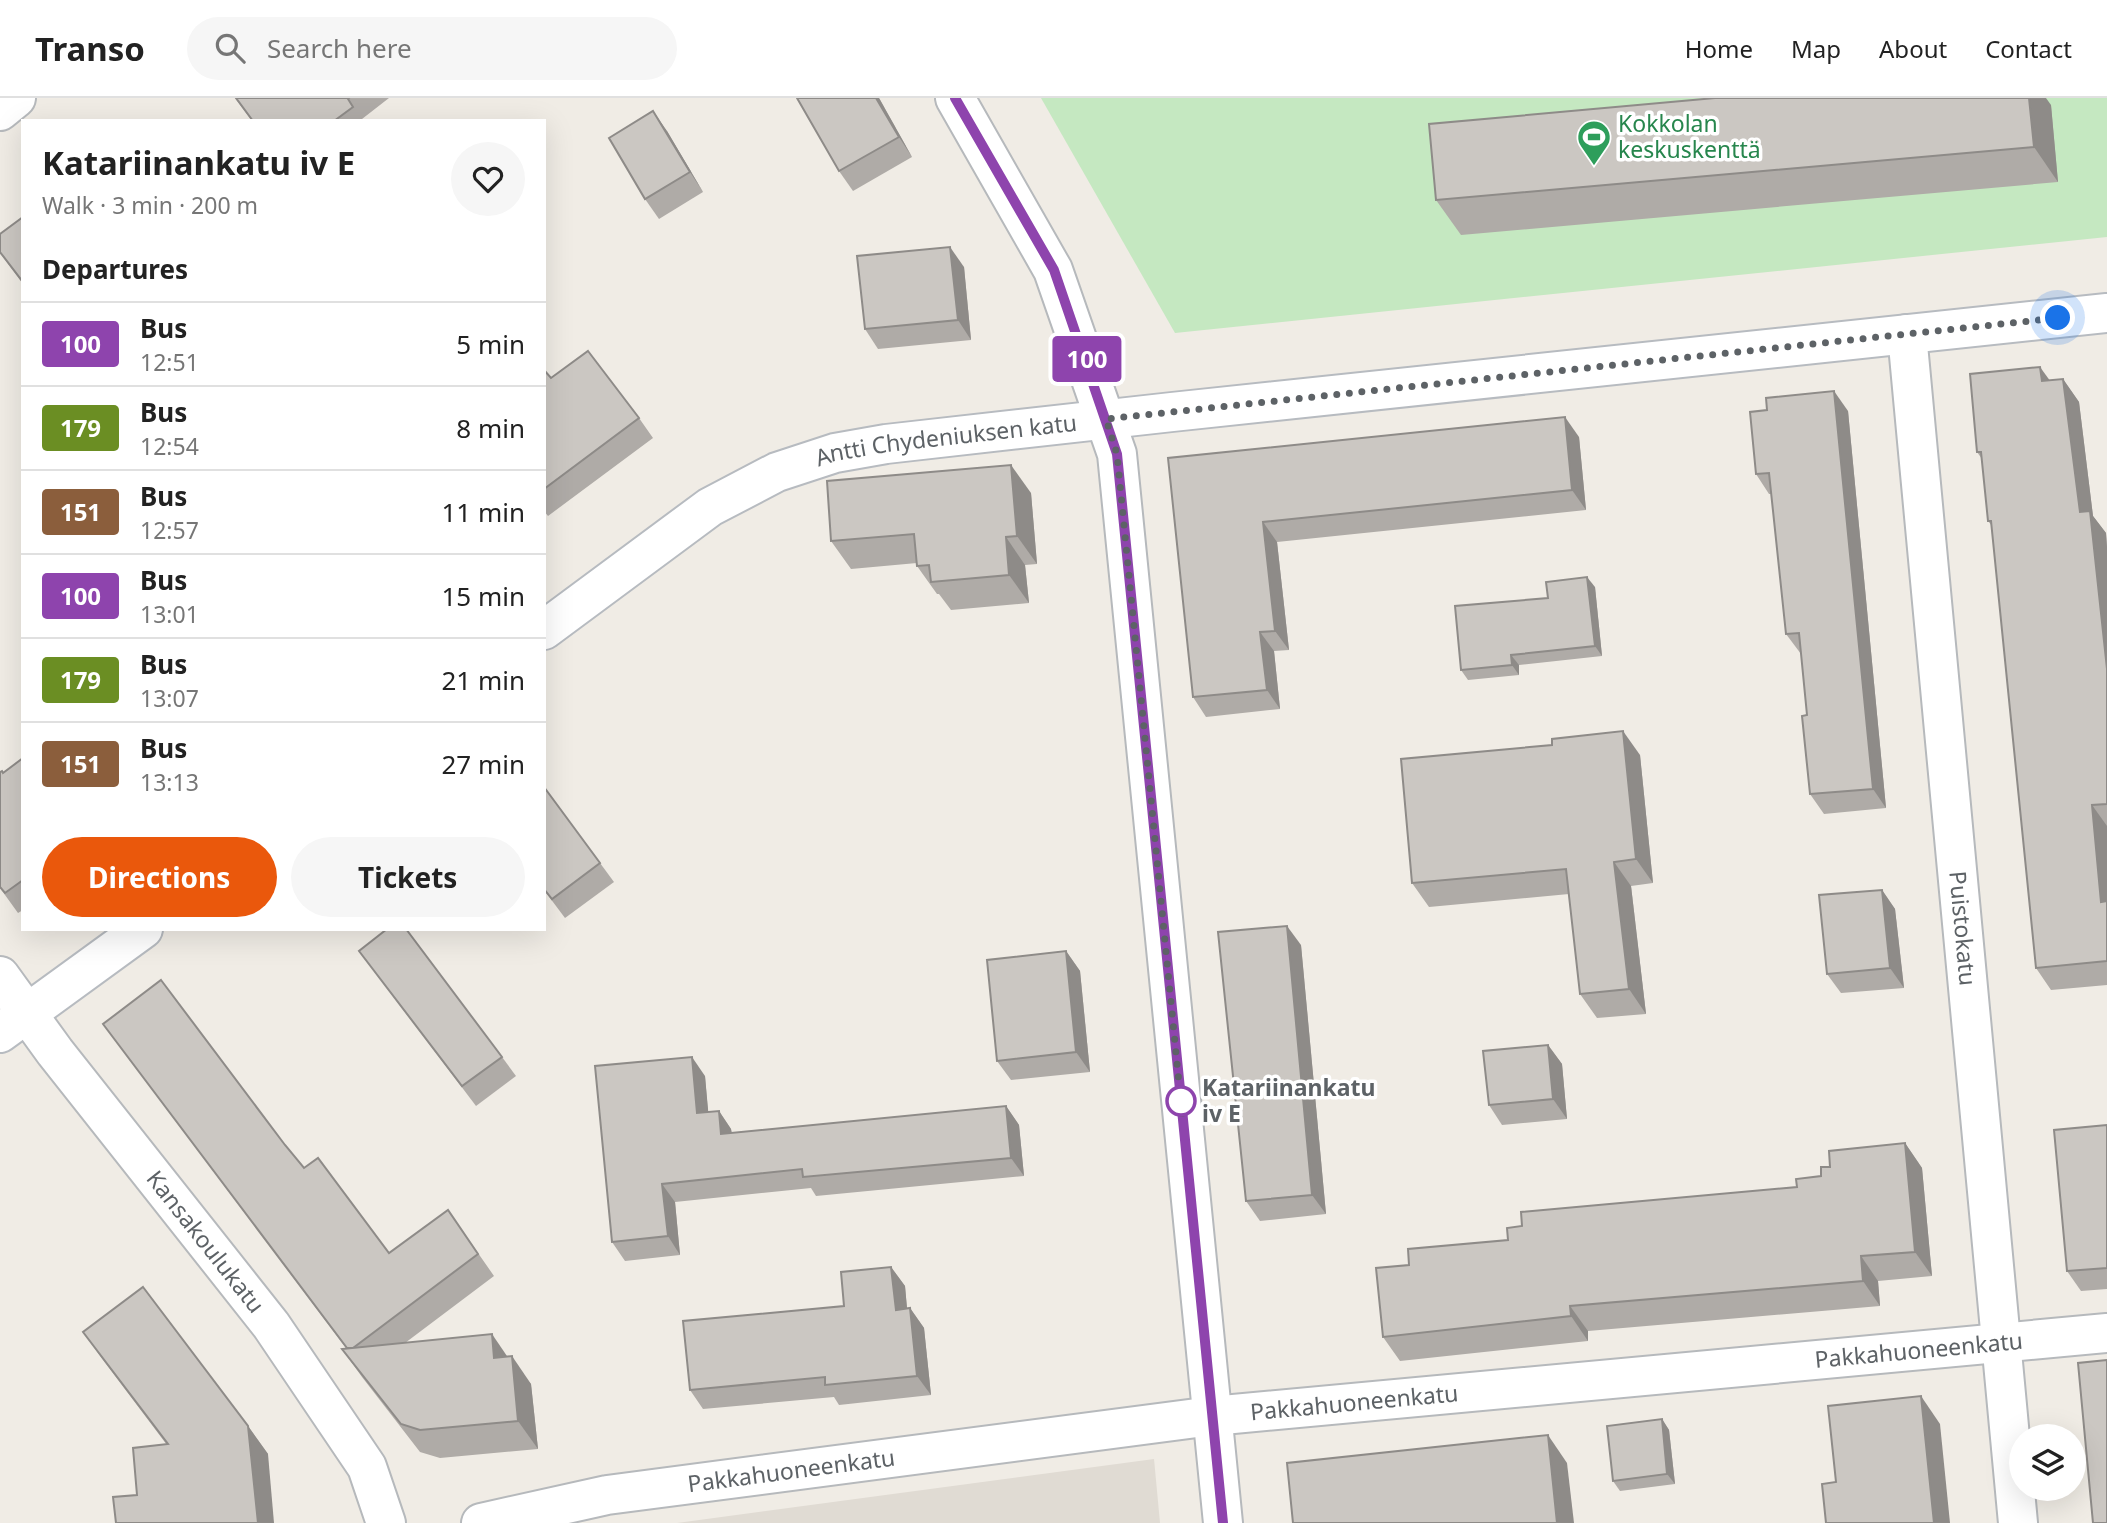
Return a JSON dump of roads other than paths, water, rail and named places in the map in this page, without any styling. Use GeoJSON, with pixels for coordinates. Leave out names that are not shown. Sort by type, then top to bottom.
{"type":"FeatureCollection","features":[{"type":"Feature","properties":{"kind":"street"},"geometry":{"type":"LineString","coordinates":[[0,111],[16,98]]}},
{"type":"Feature","properties":{"kind":"street"},"geometry":{"type":"LineString","coordinates":[[955,98],[1054,270],[1117,454],[1223,1523]]}},
{"type":"Feature","properties":{"kind":"street","name":"Antti Chydeniuksen katu"},"geometry":{"type":"LineString","coordinates":[[546,629],[710,507],[777,472],[835,453],[886,444],[1106,419],[2107,313]]}},
{"type":"Feature","properties":{"kind":"street","name":"Puistokatu"},"geometry":{"type":"LineString","coordinates":[[1907,334],[2018,1523]]}},
{"type":"Feature","properties":{"kind":"street"},"geometry":{"type":"LineString","coordinates":[[14,1024],[140,931]]}},
{"type":"Feature","properties":{"kind":"street","name":"Kansakoulukatu"},"geometry":{"type":"LineString","coordinates":[[0,976],[14,1024],[271,1325],[367,1467],[386,1523]]}},
{"type":"Feature","properties":{"kind":"street","name":"Pakkahuoneenkatu"},"geometry":{"type":"LineString","coordinates":[[481,1523],[607,1495],[1212,1416],[2107,1333]]}},
{"type":"Feature","properties":{"kind":"place","name":"Kokkolan keskuskenttä"},"geometry":{"type":"Point","coordinates":[1594,167]}},
{"type":"Feature","properties":{"kind":"place","name":"Katariinankatu iv E"},"geometry":{"type":"Point","coordinates":[1181,1101]}}]}
